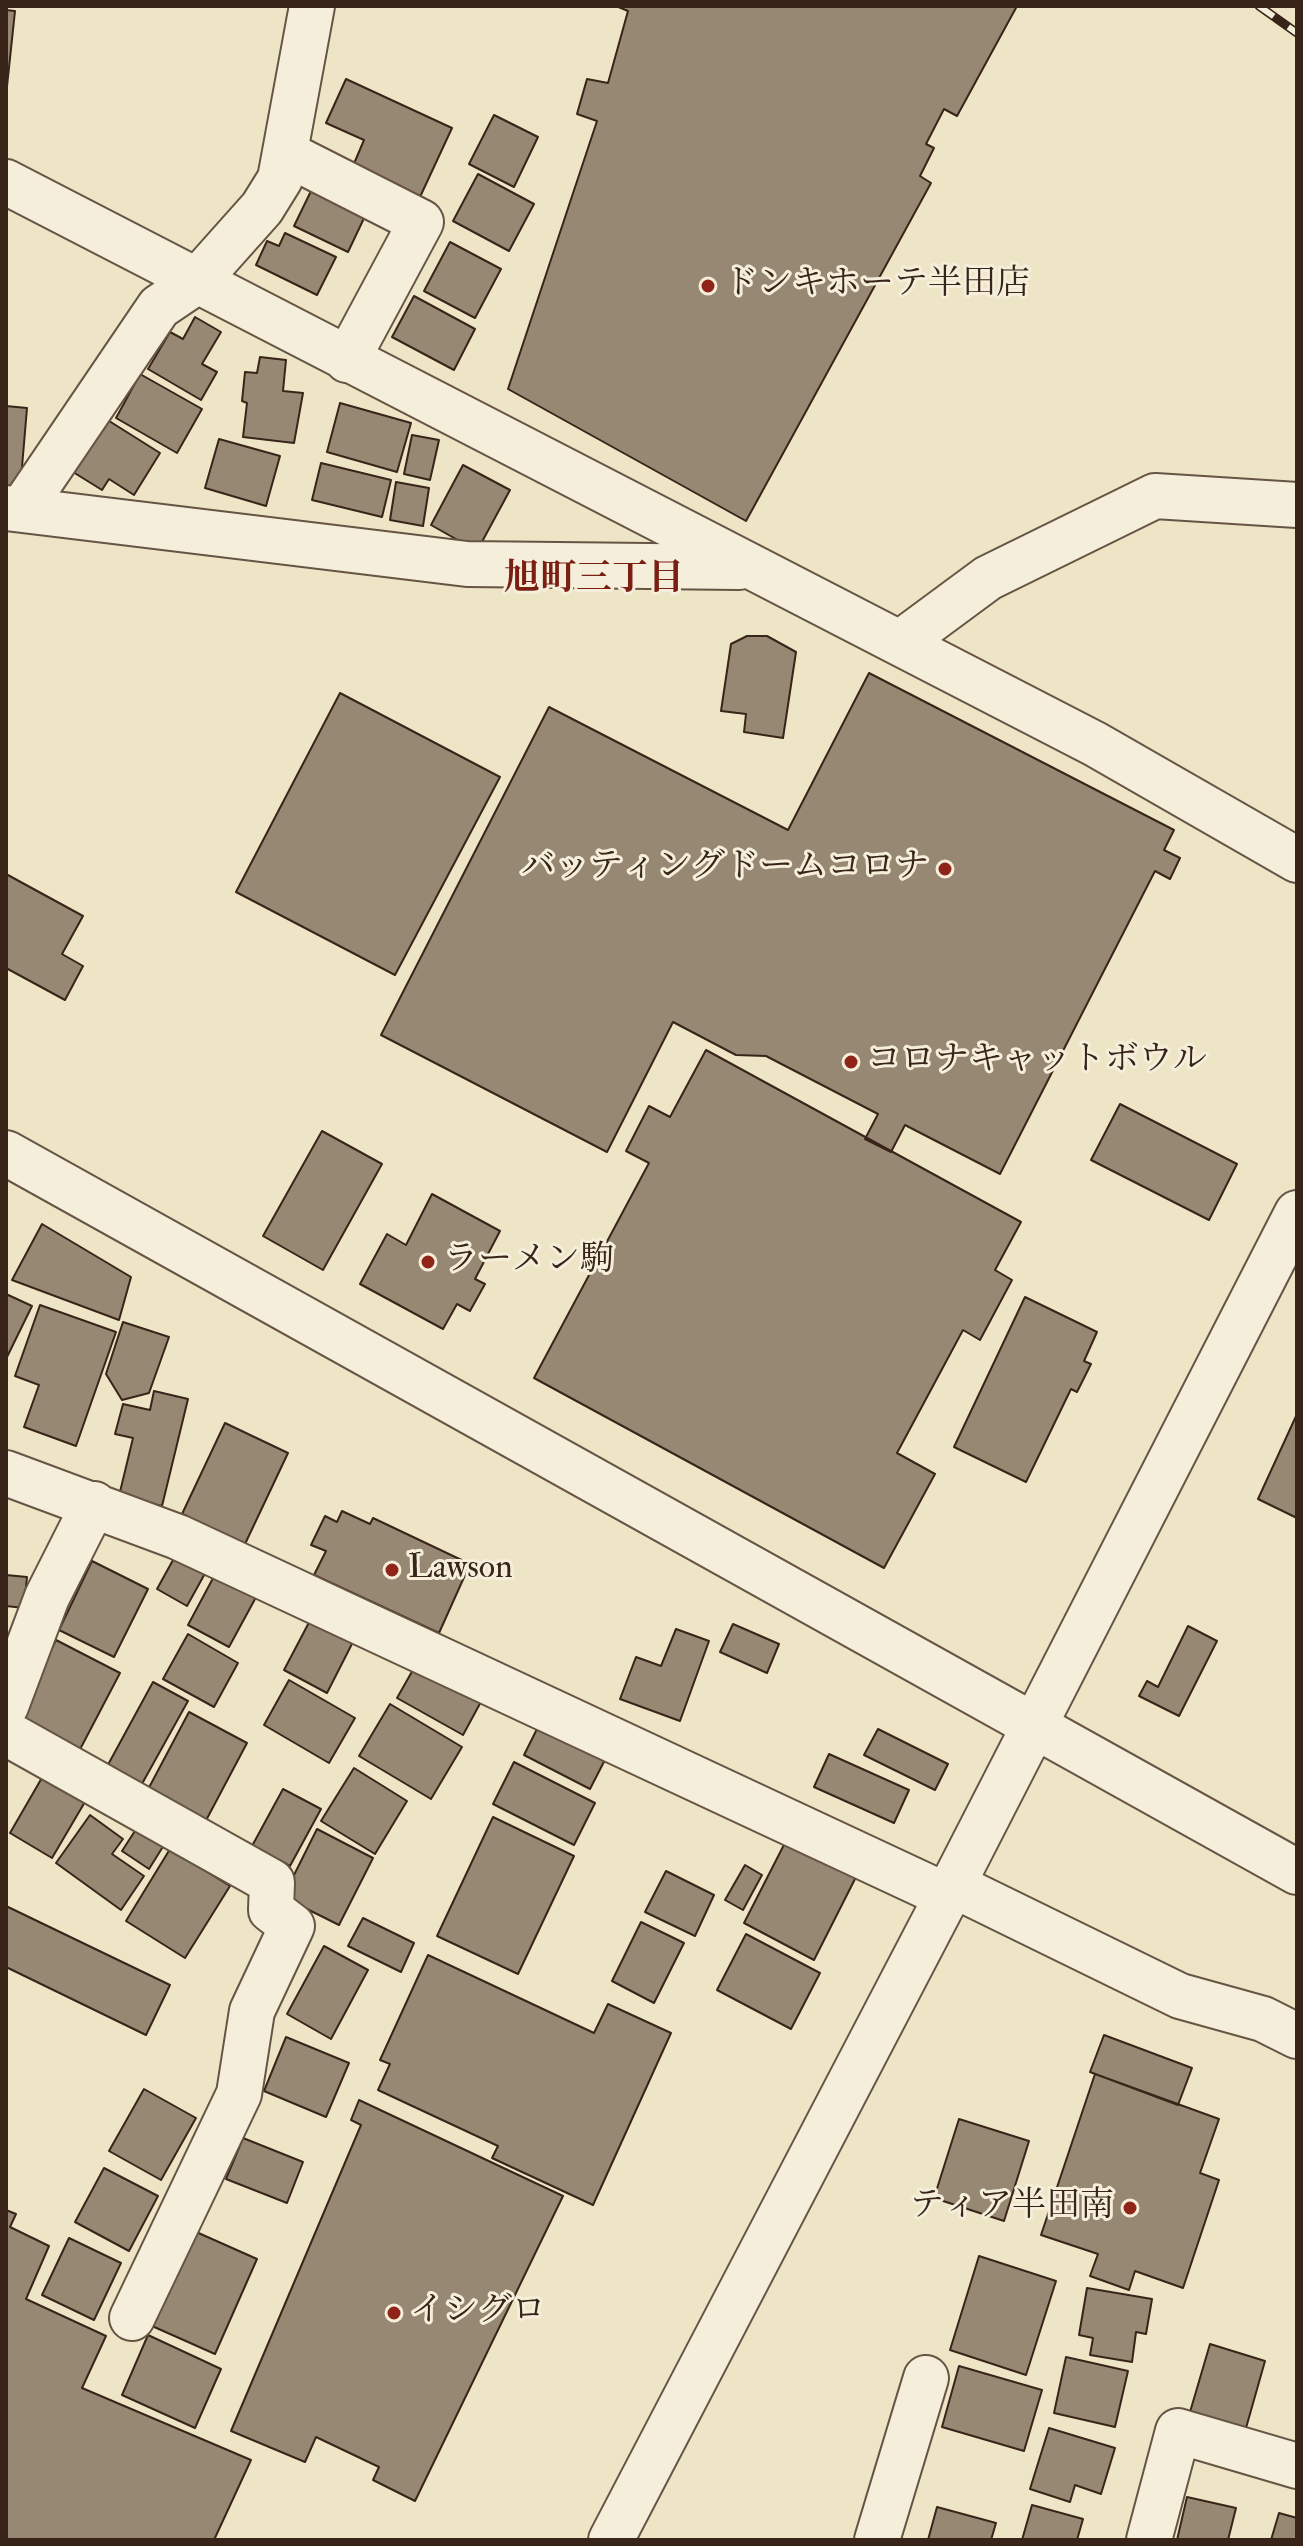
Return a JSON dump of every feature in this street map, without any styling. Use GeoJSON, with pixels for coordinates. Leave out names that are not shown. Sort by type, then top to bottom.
{"type":"FeatureCollection","features":[{"type":"Feature","properties":{"kind":"street"},"geometry":{"type":"LineString","coordinates":[[312,6],[280,179],[262,208],[196,282],[159,307],[14,509],[467,564],[750,567]]}},
{"type":"Feature","properties":{"kind":"street"},"geometry":{"type":"LineString","coordinates":[[285,153],[421,222],[347,360]]}},
{"type":"Feature","properties":{"kind":"street"},"geometry":{"type":"LineString","coordinates":[[6,182],[1095,744],[1297,860]]}},
{"type":"Feature","properties":{"kind":"street"},"geometry":{"type":"LineString","coordinates":[[900,643],[988,578],[1155,496],[1297,505]]}},
{"type":"Feature","properties":{"kind":"street"},"geometry":{"type":"LineString","coordinates":[[6,1153],[1297,1872]]}},
{"type":"Feature","properties":{"kind":"street"},"geometry":{"type":"LineString","coordinates":[[611,2540],[950,1891],[1297,1213]]}},
{"type":"Feature","properties":{"kind":"street"},"geometry":{"type":"LineString","coordinates":[[6,1473],[178,1537],[1180,1996],[1263,2019],[1297,2036]]}},
{"type":"Feature","properties":{"kind":"street"},"geometry":{"type":"LineString","coordinates":[[6,1706],[47,1597],[94,1504]]}},
{"type":"Feature","properties":{"kind":"street"},"geometry":{"type":"LineString","coordinates":[[6,1733],[272,1882],[271,1910],[292,1926],[252,2011],[239,2094],[132,2318]]}},
{"type":"Feature","properties":{"kind":"street"},"geometry":{"type":"LineString","coordinates":[[877,2540],[926,2378]]}},
{"type":"Feature","properties":{"kind":"street"},"geometry":{"type":"LineString","coordinates":[[1149,2540],[1178,2431],[1297,2466]]}},
{"type":"Feature","properties":{"kind":"building","name":"ドンキホーテ半田店"},"geometry":{"type":"Polygon","coordinates":[[[616,6],[1017,6],[957,116],[944,109],[926,144],[934,148],[920,176],[931,183],[746,521],[508,389],[597,121],[577,114],[587,79],[608,83],[628,11],[616,6]]]}},
{"type":"Feature","properties":{"kind":"building"},"geometry":{"type":"Polygon","coordinates":[[[6,10],[15,11],[6,96],[6,10]]]}},
{"type":"Feature","properties":{"kind":"building"},"geometry":{"type":"Polygon","coordinates":[[[346,79],[452,128],[420,197],[353,166],[364,140],[326,123],[346,79]]]}},
{"type":"Feature","properties":{"kind":"building"},"geometry":{"type":"Polygon","coordinates":[[[494,115],[538,137],[514,187],[469,164],[494,115]]]}},
{"type":"Feature","properties":{"kind":"building"},"geometry":{"type":"Polygon","coordinates":[[[478,174],[534,204],[509,251],[453,221],[478,174]]]}},
{"type":"Feature","properties":{"kind":"building"},"geometry":{"type":"Polygon","coordinates":[[[312,189],[366,214],[348,252],[294,226],[312,189]]]}},
{"type":"Feature","properties":{"kind":"building"},"geometry":{"type":"Polygon","coordinates":[[[285,233],[336,257],[317,295],[256,265],[267,241],[279,246],[285,233]]]}},
{"type":"Feature","properties":{"kind":"building"},"geometry":{"type":"Polygon","coordinates":[[[450,242],[501,269],[475,318],[424,291],[450,242]]]}},
{"type":"Feature","properties":{"kind":"building"},"geometry":{"type":"Polygon","coordinates":[[[414,296],[475,329],[454,370],[392,337],[414,296]]]}},
{"type":"Feature","properties":{"kind":"building"},"geometry":{"type":"Polygon","coordinates":[[[195,317],[221,332],[202,364],[217,372],[201,400],[148,369],[170,332],[183,339],[195,317]]]}},
{"type":"Feature","properties":{"kind":"building"},"geometry":{"type":"Polygon","coordinates":[[[260,357],[286,360],[283,391],[303,393],[294,443],[243,437],[247,403],[242,401],[245,372],[257,373],[260,357]]]}},
{"type":"Feature","properties":{"kind":"building"},"geometry":{"type":"Polygon","coordinates":[[[140,374],[202,409],[177,453],[116,418],[140,374]]]}},
{"type":"Feature","properties":{"kind":"building"},"geometry":{"type":"Polygon","coordinates":[[[340,403],[411,423],[397,472],[327,452],[340,403]]]}},
{"type":"Feature","properties":{"kind":"building"},"geometry":{"type":"Polygon","coordinates":[[[6,406],[27,408],[21,479],[6,490],[6,406]]]}},
{"type":"Feature","properties":{"kind":"building"},"geometry":{"type":"Polygon","coordinates":[[[106,419],[160,453],[134,495],[109,479],[102,490],[73,472],[106,419]]]}},
{"type":"Feature","properties":{"kind":"building"},"geometry":{"type":"Polygon","coordinates":[[[412,435],[439,440],[430,480],[404,474],[412,435]]]}},
{"type":"Feature","properties":{"kind":"building"},"geometry":{"type":"Polygon","coordinates":[[[219,439],[280,456],[266,506],[205,488],[219,439]]]}},
{"type":"Feature","properties":{"kind":"building"},"geometry":{"type":"Polygon","coordinates":[[[321,463],[391,480],[382,517],[312,500],[321,463]]]}},
{"type":"Feature","properties":{"kind":"building"},"geometry":{"type":"Polygon","coordinates":[[[463,465],[510,490],[477,551],[431,525],[463,465]]]}},
{"type":"Feature","properties":{"kind":"building"},"geometry":{"type":"Polygon","coordinates":[[[396,482],[429,488],[423,526],[390,520],[396,482]]]}},
{"type":"Feature","properties":{"kind":"building"},"geometry":{"type":"Polygon","coordinates":[[[747,636],[767,636],[796,652],[783,738],[744,732],[746,714],[721,711],[731,644],[747,636]]]}},
{"type":"Feature","properties":{"kind":"building"},"geometry":{"type":"Polygon","coordinates":[[[869,673],[1174,830],[1164,850],[1180,858],[1170,879],[1155,871],[1000,1174],[905,1125],[891,1152],[865,1139],[878,1114],[766,1056],[736,1055],[673,1022],[607,1152],[381,1035],[549,707],[788,830],[869,673]]]}},
{"type":"Feature","properties":{"kind":"building"},"geometry":{"type":"Polygon","coordinates":[[[340,693],[500,777],[395,975],[236,892],[340,693]]]}},
{"type":"Feature","properties":{"kind":"building"},"geometry":{"type":"Polygon","coordinates":[[[6,874],[83,916],[62,954],[83,966],[65,1000],[6,968],[6,874]]]}},
{"type":"Feature","properties":{"kind":"building"},"geometry":{"type":"Polygon","coordinates":[[[706,1050],[1021,1222],[995,1270],[1012,1280],[980,1340],[963,1330],[897,1453],[935,1474],[884,1568],[534,1378],[649,1163],[626,1151],[649,1106],[670,1117],[706,1050]]]}},
{"type":"Feature","properties":{"kind":"building"},"geometry":{"type":"Polygon","coordinates":[[[1120,1104],[1237,1164],[1209,1220],[1091,1160],[1120,1104]]]}},
{"type":"Feature","properties":{"kind":"building"},"geometry":{"type":"Polygon","coordinates":[[[322,1131],[382,1164],[323,1270],[263,1236],[322,1131]]]}},
{"type":"Feature","properties":{"kind":"building","name":"ラーメン駒"},"geometry":{"type":"Polygon","coordinates":[[[432,1194],[500,1231],[475,1279],[485,1284],[470,1311],[457,1304],[443,1329],[360,1284],[387,1234],[406,1245],[432,1194]]]}},
{"type":"Feature","properties":{"kind":"building"},"geometry":{"type":"Polygon","coordinates":[[[42,1224],[131,1277],[119,1320],[12,1280],[42,1224]]]}},
{"type":"Feature","properties":{"kind":"building"},"geometry":{"type":"Polygon","coordinates":[[[6,1294],[32,1306],[6,1359],[6,1294]]]}},
{"type":"Feature","properties":{"kind":"building"},"geometry":{"type":"Polygon","coordinates":[[[1025,1297],[1097,1332],[1084,1361],[1091,1364],[1077,1392],[1071,1389],[1026,1482],[954,1447],[1025,1297]]]}},
{"type":"Feature","properties":{"kind":"building"},"geometry":{"type":"Polygon","coordinates":[[[40,1305],[116,1332],[76,1446],[24,1427],[39,1385],[15,1376],[40,1305]]]}},
{"type":"Feature","properties":{"kind":"building"},"geometry":{"type":"Polygon","coordinates":[[[123,1322],[169,1337],[149,1393],[122,1400],[106,1374],[123,1322]]]}},
{"type":"Feature","properties":{"kind":"building"},"geometry":{"type":"Polygon","coordinates":[[[154,1391],[188,1399],[162,1506],[119,1496],[133,1438],[115,1434],[123,1404],[150,1410],[154,1391]]]}},
{"type":"Feature","properties":{"kind":"building"},"geometry":{"type":"Polygon","coordinates":[[[1297,1414],[1297,1518],[1258,1499],[1297,1414]]]}},
{"type":"Feature","properties":{"kind":"building"},"geometry":{"type":"Polygon","coordinates":[[[225,1423],[288,1453],[245,1544],[182,1514],[225,1423]]]}},
{"type":"Feature","properties":{"kind":"building","name":"Lawson"},"geometry":{"type":"Polygon","coordinates":[[[342,1511],[370,1524],[373,1518],[470,1564],[439,1633],[314,1575],[326,1551],[311,1545],[325,1516],[337,1522],[342,1511]]]}},
{"type":"Feature","properties":{"kind":"building"},"geometry":{"type":"Polygon","coordinates":[[[178,1551],[208,1568],[187,1606],[157,1589],[178,1551]]]}},
{"type":"Feature","properties":{"kind":"building"},"geometry":{"type":"Polygon","coordinates":[[[92,1561],[148,1589],[114,1657],[59,1630],[92,1561]]]}},
{"type":"Feature","properties":{"kind":"building"},"geometry":{"type":"Polygon","coordinates":[[[219,1567],[261,1588],[229,1647],[188,1625],[219,1567]]]}},
{"type":"Feature","properties":{"kind":"building"},"geometry":{"type":"Polygon","coordinates":[[[6,1575],[27,1577],[24,1608],[6,1606],[6,1575]]]}},
{"type":"Feature","properties":{"kind":"building"},"geometry":{"type":"Polygon","coordinates":[[[315,1611],[357,1634],[327,1693],[284,1670],[315,1611]]]}},
{"type":"Feature","properties":{"kind":"building"},"geometry":{"type":"Polygon","coordinates":[[[733,1624],[779,1644],[767,1673],[720,1652],[733,1624]]]}},
{"type":"Feature","properties":{"kind":"building"},"geometry":{"type":"Polygon","coordinates":[[[1188,1626],[1217,1641],[1179,1716],[1139,1696],[1147,1681],[1158,1687],[1188,1626]]]}},
{"type":"Feature","properties":{"kind":"building"},"geometry":{"type":"Polygon","coordinates":[[[676,1629],[709,1641],[680,1721],[620,1699],[636,1657],[661,1666],[676,1629]]]}},
{"type":"Feature","properties":{"kind":"building"},"geometry":{"type":"Polygon","coordinates":[[[188,1634],[238,1663],[214,1707],[163,1679],[188,1634]]]}},
{"type":"Feature","properties":{"kind":"building"},"geometry":{"type":"Polygon","coordinates":[[[56,1640],[120,1673],[76,1757],[13,1724],[56,1640]]]}},
{"type":"Feature","properties":{"kind":"building"},"geometry":{"type":"Polygon","coordinates":[[[418,1661],[483,1698],[463,1735],[397,1698],[418,1661]]]}},
{"type":"Feature","properties":{"kind":"building"},"geometry":{"type":"Polygon","coordinates":[[[289,1680],[355,1718],[329,1763],[264,1725],[289,1680]]]}},
{"type":"Feature","properties":{"kind":"building"},"geometry":{"type":"Polygon","coordinates":[[[153,1682],[188,1701],[138,1791],[104,1772],[153,1682]]]}},
{"type":"Feature","properties":{"kind":"building"},"geometry":{"type":"Polygon","coordinates":[[[390,1704],[462,1747],[431,1799],[359,1756],[390,1704]]]}},
{"type":"Feature","properties":{"kind":"building"},"geometry":{"type":"Polygon","coordinates":[[[189,1712],[247,1743],[202,1828],[144,1797],[189,1712]]]}},
{"type":"Feature","properties":{"kind":"building"},"geometry":{"type":"Polygon","coordinates":[[[543,1717],[610,1750],[590,1789],[524,1755],[543,1717]]]}},
{"type":"Feature","properties":{"kind":"building"},"geometry":{"type":"Polygon","coordinates":[[[878,1729],[948,1764],[935,1790],[864,1755],[878,1729]]]}},
{"type":"Feature","properties":{"kind":"building"},"geometry":{"type":"Polygon","coordinates":[[[829,1754],[909,1790],[894,1823],[814,1787],[829,1754]]]}},
{"type":"Feature","properties":{"kind":"building"},"geometry":{"type":"Polygon","coordinates":[[[514,1762],[595,1803],[574,1845],[493,1804],[514,1762]]]}},
{"type":"Feature","properties":{"kind":"building"},"geometry":{"type":"Polygon","coordinates":[[[354,1768],[407,1801],[375,1854],[321,1821],[354,1768]]]}},
{"type":"Feature","properties":{"kind":"building"},"geometry":{"type":"Polygon","coordinates":[[[47,1769],[89,1795],[52,1858],[10,1833],[47,1769]]]}},
{"type":"Feature","properties":{"kind":"building"},"geometry":{"type":"Polygon","coordinates":[[[283,1789],[321,1809],[290,1866],[252,1846],[283,1789]]]}},
{"type":"Feature","properties":{"kind":"building"},"geometry":{"type":"Polygon","coordinates":[[[90,1815],[123,1839],[112,1854],[144,1876],[121,1910],[56,1863],[90,1815]]]}},
{"type":"Feature","properties":{"kind":"building"},"geometry":{"type":"Polygon","coordinates":[[[493,1817],[574,1856],[518,1974],[437,1936],[493,1817]]]}},
{"type":"Feature","properties":{"kind":"building"},"geometry":{"type":"Polygon","coordinates":[[[142,1820],[169,1837],[149,1869],[122,1851],[142,1820]]]}},
{"type":"Feature","properties":{"kind":"building"},"geometry":{"type":"Polygon","coordinates":[[[317,1829],[373,1858],[339,1925],[283,1897],[317,1829]]]}},
{"type":"Feature","properties":{"kind":"building"},"geometry":{"type":"Polygon","coordinates":[[[790,1833],[856,1877],[814,1960],[744,1923],[790,1833]]]}},
{"type":"Feature","properties":{"kind":"building"},"geometry":{"type":"Polygon","coordinates":[[[170,1849],[230,1886],[185,1958],[126,1921],[170,1849]]]}},
{"type":"Feature","properties":{"kind":"building"},"geometry":{"type":"Polygon","coordinates":[[[745,1865],[762,1875],[743,1910],[725,1900],[745,1865]]]}},
{"type":"Feature","properties":{"kind":"building"},"geometry":{"type":"Polygon","coordinates":[[[666,1871],[714,1895],[695,1936],[645,1912],[666,1871]]]}},
{"type":"Feature","properties":{"kind":"building"},"geometry":{"type":"Polygon","coordinates":[[[6,1906],[170,1985],[146,2035],[6,1967],[6,1906]]]}},
{"type":"Feature","properties":{"kind":"building"},"geometry":{"type":"Polygon","coordinates":[[[363,1918],[414,1943],[401,1972],[348,1946],[363,1918]]]}},
{"type":"Feature","properties":{"kind":"building"},"geometry":{"type":"Polygon","coordinates":[[[641,1922],[684,1943],[654,2003],[612,1981],[641,1922]]]}},
{"type":"Feature","properties":{"kind":"building"},"geometry":{"type":"Polygon","coordinates":[[[746,1934],[820,1973],[791,2029],[717,1990],[746,1934]]]}},
{"type":"Feature","properties":{"kind":"building"},"geometry":{"type":"Polygon","coordinates":[[[324,1946],[368,1970],[331,2039],[287,2014],[324,1946]]]}},
{"type":"Feature","properties":{"kind":"building"},"geometry":{"type":"Polygon","coordinates":[[[428,1955],[594,2033],[608,2004],[671,2033],[593,2205],[492,2158],[498,2146],[378,2090],[390,2064],[380,2060],[428,1955]]]}},
{"type":"Feature","properties":{"kind":"building"},"geometry":{"type":"Polygon","coordinates":[[[1104,2035],[1192,2068],[1178,2105],[1090,2072],[1104,2035]]]}},
{"type":"Feature","properties":{"kind":"building"},"geometry":{"type":"Polygon","coordinates":[[[286,2037],[349,2063],[326,2117],[264,2091],[286,2037]]]}},
{"type":"Feature","properties":{"kind":"building","name":"ティア半田南"},"geometry":{"type":"Polygon","coordinates":[[[1095,2074],[1219,2119],[1200,2173],[1219,2180],[1183,2288],[1135,2271],[1129,2290],[1090,2276],[1098,2254],[1041,2235],[1095,2074]]]}},
{"type":"Feature","properties":{"kind":"building"},"geometry":{"type":"Polygon","coordinates":[[[144,2089],[196,2118],[161,2180],[109,2151],[144,2089]]]}},
{"type":"Feature","properties":{"kind":"building","name":"イシグロ"},"geometry":{"type":"Polygon","coordinates":[[[359,2100],[563,2196],[415,2501],[373,2480],[379,2467],[316,2437],[305,2462],[231,2431],[361,2125],[351,2120],[359,2100]]]}},
{"type":"Feature","properties":{"kind":"building"},"geometry":{"type":"Polygon","coordinates":[[[959,2119],[1029,2141],[1004,2221],[934,2198],[959,2119]]]}},
{"type":"Feature","properties":{"kind":"building"},"geometry":{"type":"Polygon","coordinates":[[[243,2138],[303,2162],[287,2203],[226,2179],[243,2138]]]}},
{"type":"Feature","properties":{"kind":"building"},"geometry":{"type":"Polygon","coordinates":[[[104,2168],[158,2196],[129,2251],[75,2222],[104,2168]]]}},
{"type":"Feature","properties":{"kind":"building"},"geometry":{"type":"Polygon","coordinates":[[[6,2210],[16,2214],[10,2227],[49,2246],[26,2299],[106,2336],[82,2388],[251,2460],[214,2540],[6,2540],[6,2210]]]}},
{"type":"Feature","properties":{"kind":"building"},"geometry":{"type":"Polygon","coordinates":[[[194,2231],[257,2259],[215,2354],[152,2326],[194,2231]]]}},
{"type":"Feature","properties":{"kind":"building"},"geometry":{"type":"Polygon","coordinates":[[[69,2238],[121,2263],[94,2320],[42,2295],[69,2238]]]}},
{"type":"Feature","properties":{"kind":"building"},"geometry":{"type":"Polygon","coordinates":[[[979,2256],[1056,2281],[1026,2375],[950,2350],[979,2256]]]}},
{"type":"Feature","properties":{"kind":"building"},"geometry":{"type":"Polygon","coordinates":[[[1087,2288],[1152,2299],[1146,2334],[1136,2332],[1132,2362],[1090,2355],[1093,2338],[1079,2335],[1087,2288]]]}},
{"type":"Feature","properties":{"kind":"building"},"geometry":{"type":"Polygon","coordinates":[[[148,2335],[221,2369],[195,2428],[122,2395],[148,2335]]]}},
{"type":"Feature","properties":{"kind":"building"},"geometry":{"type":"Polygon","coordinates":[[[1210,2344],[1265,2361],[1246,2428],[1190,2412],[1210,2344]]]}},
{"type":"Feature","properties":{"kind":"building"},"geometry":{"type":"Polygon","coordinates":[[[1066,2357],[1128,2371],[1115,2427],[1054,2413],[1066,2357]]]}},
{"type":"Feature","properties":{"kind":"building"},"geometry":{"type":"Polygon","coordinates":[[[959,2366],[1042,2390],[1024,2451],[942,2427],[959,2366]]]}},
{"type":"Feature","properties":{"kind":"building"},"geometry":{"type":"Polygon","coordinates":[[[1049,2428],[1115,2448],[1101,2494],[1075,2485],[1070,2502],[1030,2489],[1049,2428]]]}},
{"type":"Feature","properties":{"kind":"building"},"geometry":{"type":"Polygon","coordinates":[[[1187,2497],[1236,2508],[1228,2540],[1177,2540],[1187,2497]]]}},
{"type":"Feature","properties":{"kind":"building"},"geometry":{"type":"Polygon","coordinates":[[[1032,2505],[1083,2519],[1077,2540],[1022,2540],[1032,2505]]]}},
{"type":"Feature","properties":{"kind":"building"},"geometry":{"type":"Polygon","coordinates":[[[937,2507],[996,2523],[991,2540],[928,2540],[937,2507]]]}},
{"type":"Feature","properties":{"kind":"building"},"geometry":{"type":"Polygon","coordinates":[[[1279,2513],[1297,2518],[1297,2540],[1271,2540],[1279,2513]]]}},
{"type":"Feature","properties":{"kind":"railway"},"geometry":{"type":"LineString","coordinates":[[1259,6],[1297,33]]}},
{"type":"Feature","properties":{"kind":"place","name":"ドンキホーテ半田店"},"geometry":{"type":"Point","coordinates":[708,286]}},
{"type":"Feature","properties":{"kind":"place","name":"バッティングドームコロナ"},"geometry":{"type":"Point","coordinates":[945,869]}},
{"type":"Feature","properties":{"kind":"place","name":"コロナキャットボウル"},"geometry":{"type":"Point","coordinates":[851,1062]}},
{"type":"Feature","properties":{"kind":"place","name":"ラーメン駒"},"geometry":{"type":"Point","coordinates":[428,1262]}},
{"type":"Feature","properties":{"kind":"place","name":"Lawson"},"geometry":{"type":"Point","coordinates":[392,1570]}},
{"type":"Feature","properties":{"kind":"place","name":"ティア半田南"},"geometry":{"type":"Point","coordinates":[1130,2208]}},
{"type":"Feature","properties":{"kind":"place","name":"イシグロ"},"geometry":{"type":"Point","coordinates":[394,2313]}},
{"type":"Feature","properties":{"kind":"district","name":"旭町三丁目"},"geometry":{"type":"Point","coordinates":[594,581]}}]}
